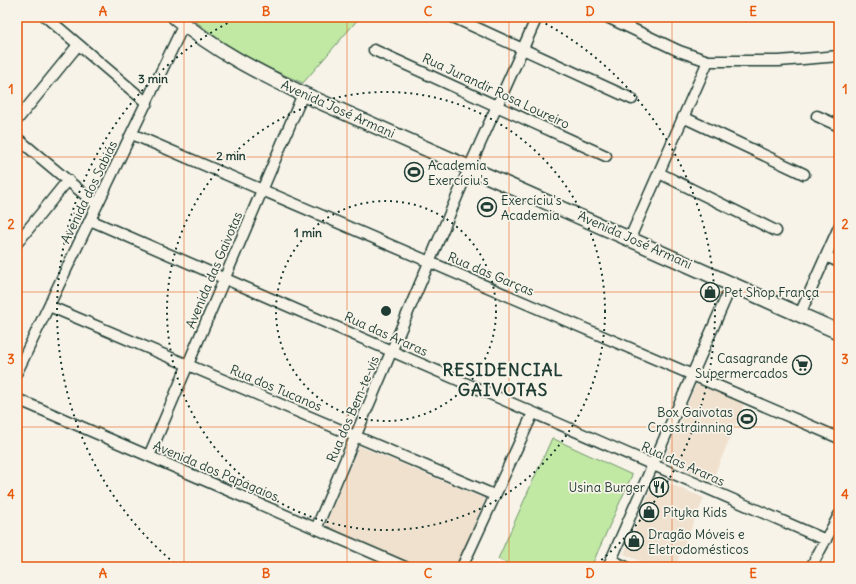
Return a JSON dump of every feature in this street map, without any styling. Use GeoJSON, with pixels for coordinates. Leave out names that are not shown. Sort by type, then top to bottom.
{"type":"FeatureCollection","features":[{"type":"Feature","properties":{"kind":"main road","name":"Avenida José Armani"},"geometry":{"type":"LineString","coordinates":[[180,21],[239,62],[303,94],[470,166],[839,332]]}},
{"type":"Feature","properties":{"kind":"street"},"geometry":{"type":"LineString","coordinates":[[46,17],[147,103]]}},
{"type":"Feature","properties":{"kind":"street"},"geometry":{"type":"LineString","coordinates":[[453,17],[632,99]]}},
{"type":"Feature","properties":{"kind":"street","name":"Rua dos Bem-te-vis"},"geometry":{"type":"LineString","coordinates":[[316,528],[470,166],[536,17]]}},
{"type":"Feature","properties":{"kind":"street"},"geometry":{"type":"LineString","coordinates":[[607,17],[678,51],[708,61],[779,61],[839,56]]}},
{"type":"Feature","properties":{"kind":"street","name":"Avenida dos Sabiás"},"geometry":{"type":"LineString","coordinates":[[17,370],[147,103],[180,21]]}},
{"type":"Feature","properties":{"kind":"street"},"geometry":{"type":"LineString","coordinates":[[17,120],[78,45]]}},
{"type":"Feature","properties":{"kind":"street","name":"Rua Jurandir Rosa Loureiro"},"geometry":{"type":"LineString","coordinates":[[374,50],[606,156]]}},
{"type":"Feature","properties":{"kind":"street"},"geometry":{"type":"LineString","coordinates":[[630,238],[708,61]]}},
{"type":"Feature","properties":{"kind":"street","name":"Avenida das Gaivotas"},"geometry":{"type":"LineString","coordinates":[[149,456],[303,94]]}},
{"type":"Feature","properties":{"kind":"street"},"geometry":{"type":"LineString","coordinates":[[683,116],[804,174]]}},
{"type":"Feature","properties":{"kind":"street"},"geometry":{"type":"LineString","coordinates":[[817,116],[839,126]]}},
{"type":"Feature","properties":{"kind":"street","name":"Rua das Garças"},"geometry":{"type":"LineString","coordinates":[[132,134],[839,438]]}},
{"type":"Feature","properties":{"kind":"street"},"geometry":{"type":"LineString","coordinates":[[17,138],[97,205]]}},
{"type":"Feature","properties":{"kind":"street"},"geometry":{"type":"LineString","coordinates":[[659,173],[776,231]]}},
{"type":"Feature","properties":{"kind":"street"},"geometry":{"type":"LineString","coordinates":[[17,243],[68,180]]}},
{"type":"Feature","properties":{"kind":"street","name":"Rua das Araras"},"geometry":{"type":"LineString","coordinates":[[90,220],[826,540]]}},
{"type":"Feature","properties":{"kind":"street"},"geometry":{"type":"LineString","coordinates":[[800,314],[839,228]]}},
{"type":"Feature","properties":{"kind":"street"},"geometry":{"type":"LineString","coordinates":[[826,256],[839,262]]}},
{"type":"Feature","properties":{"kind":"street"},"geometry":{"type":"LineString","coordinates":[[626,567],[610,564],[732,284]]}},
{"type":"Feature","properties":{"kind":"street","name":"Rua dos Tucanos"},"geometry":{"type":"LineString","coordinates":[[49,306],[494,495]]}},
{"type":"Feature","properties":{"kind":"street","name":"Avenida dos Papagaios"},"geometry":{"type":"LineString","coordinates":[[17,399],[405,567]]}},
{"type":"Feature","properties":{"kind":"street"},"geometry":{"type":"LineString","coordinates":[[462,567],[533,412]]}},
{"type":"Feature","properties":{"kind":"street"},"geometry":{"type":"LineString","coordinates":[[811,567],[839,515]]}},
{"type":"Feature","properties":{"kind":"shaded area"},"geometry":{"type":"Polygon","coordinates":[[[696,384],[744,404],[712,481],[664,460],[696,384]]]}},
{"type":"Feature","properties":{"kind":"shaded area"},"geometry":{"type":"Polygon","coordinates":[[[359,446],[485,499],[457,567],[422,567],[325,526],[359,446]]]}},
{"type":"Feature","properties":{"kind":"shaded area"},"geometry":{"type":"Polygon","coordinates":[[[656,478],[704,498],[675,567],[654,567],[624,554],[656,478]]]}},
{"type":"Feature","properties":{"kind":"green space"},"geometry":{"type":"Polygon","coordinates":[[[190,17],[360,17],[303,83],[261,65],[222,42],[190,17]]]}},
{"type":"Feature","properties":{"kind":"green space"},"geometry":{"type":"Polygon","coordinates":[[[552,438],[632,475],[591,567],[515,567],[498,559],[552,438]]]}},
{"type":"Feature","properties":{"kind":"place","name":"Academia Exercíciu's"},"geometry":{"type":"Point","coordinates":[414,172]}},
{"type":"Feature","properties":{"kind":"place","name":"Exercíciu's Academia"},"geometry":{"type":"Point","coordinates":[487,207]}},
{"type":"Feature","properties":{"kind":"place","name":"Pet Shop França"},"geometry":{"type":"Point","coordinates":[710,292]}},
{"type":"Feature","properties":{"kind":"place","name":"Casagrande Supermercados"},"geometry":{"type":"Point","coordinates":[802,365]}},
{"type":"Feature","properties":{"kind":"place","name":"Box Gaivotas Crosstrainning"},"geometry":{"type":"Point","coordinates":[747,419]}},
{"type":"Feature","properties":{"kind":"place","name":"Usina Burger"},"geometry":{"type":"Point","coordinates":[659,487]}},
{"type":"Feature","properties":{"kind":"place","name":"Pityka Kids"},"geometry":{"type":"Point","coordinates":[649,512]}},
{"type":"Feature","properties":{"kind":"place","name":"Dragão Móveis e Eletrodomésticos"},"geometry":{"type":"Point","coordinates":[634,541]}},
{"type":"Feature","properties":{"kind":"district","name":"RESIDENCIAL GAIVOTAS"},"geometry":{"type":"Point","coordinates":[503,380]}}]}
